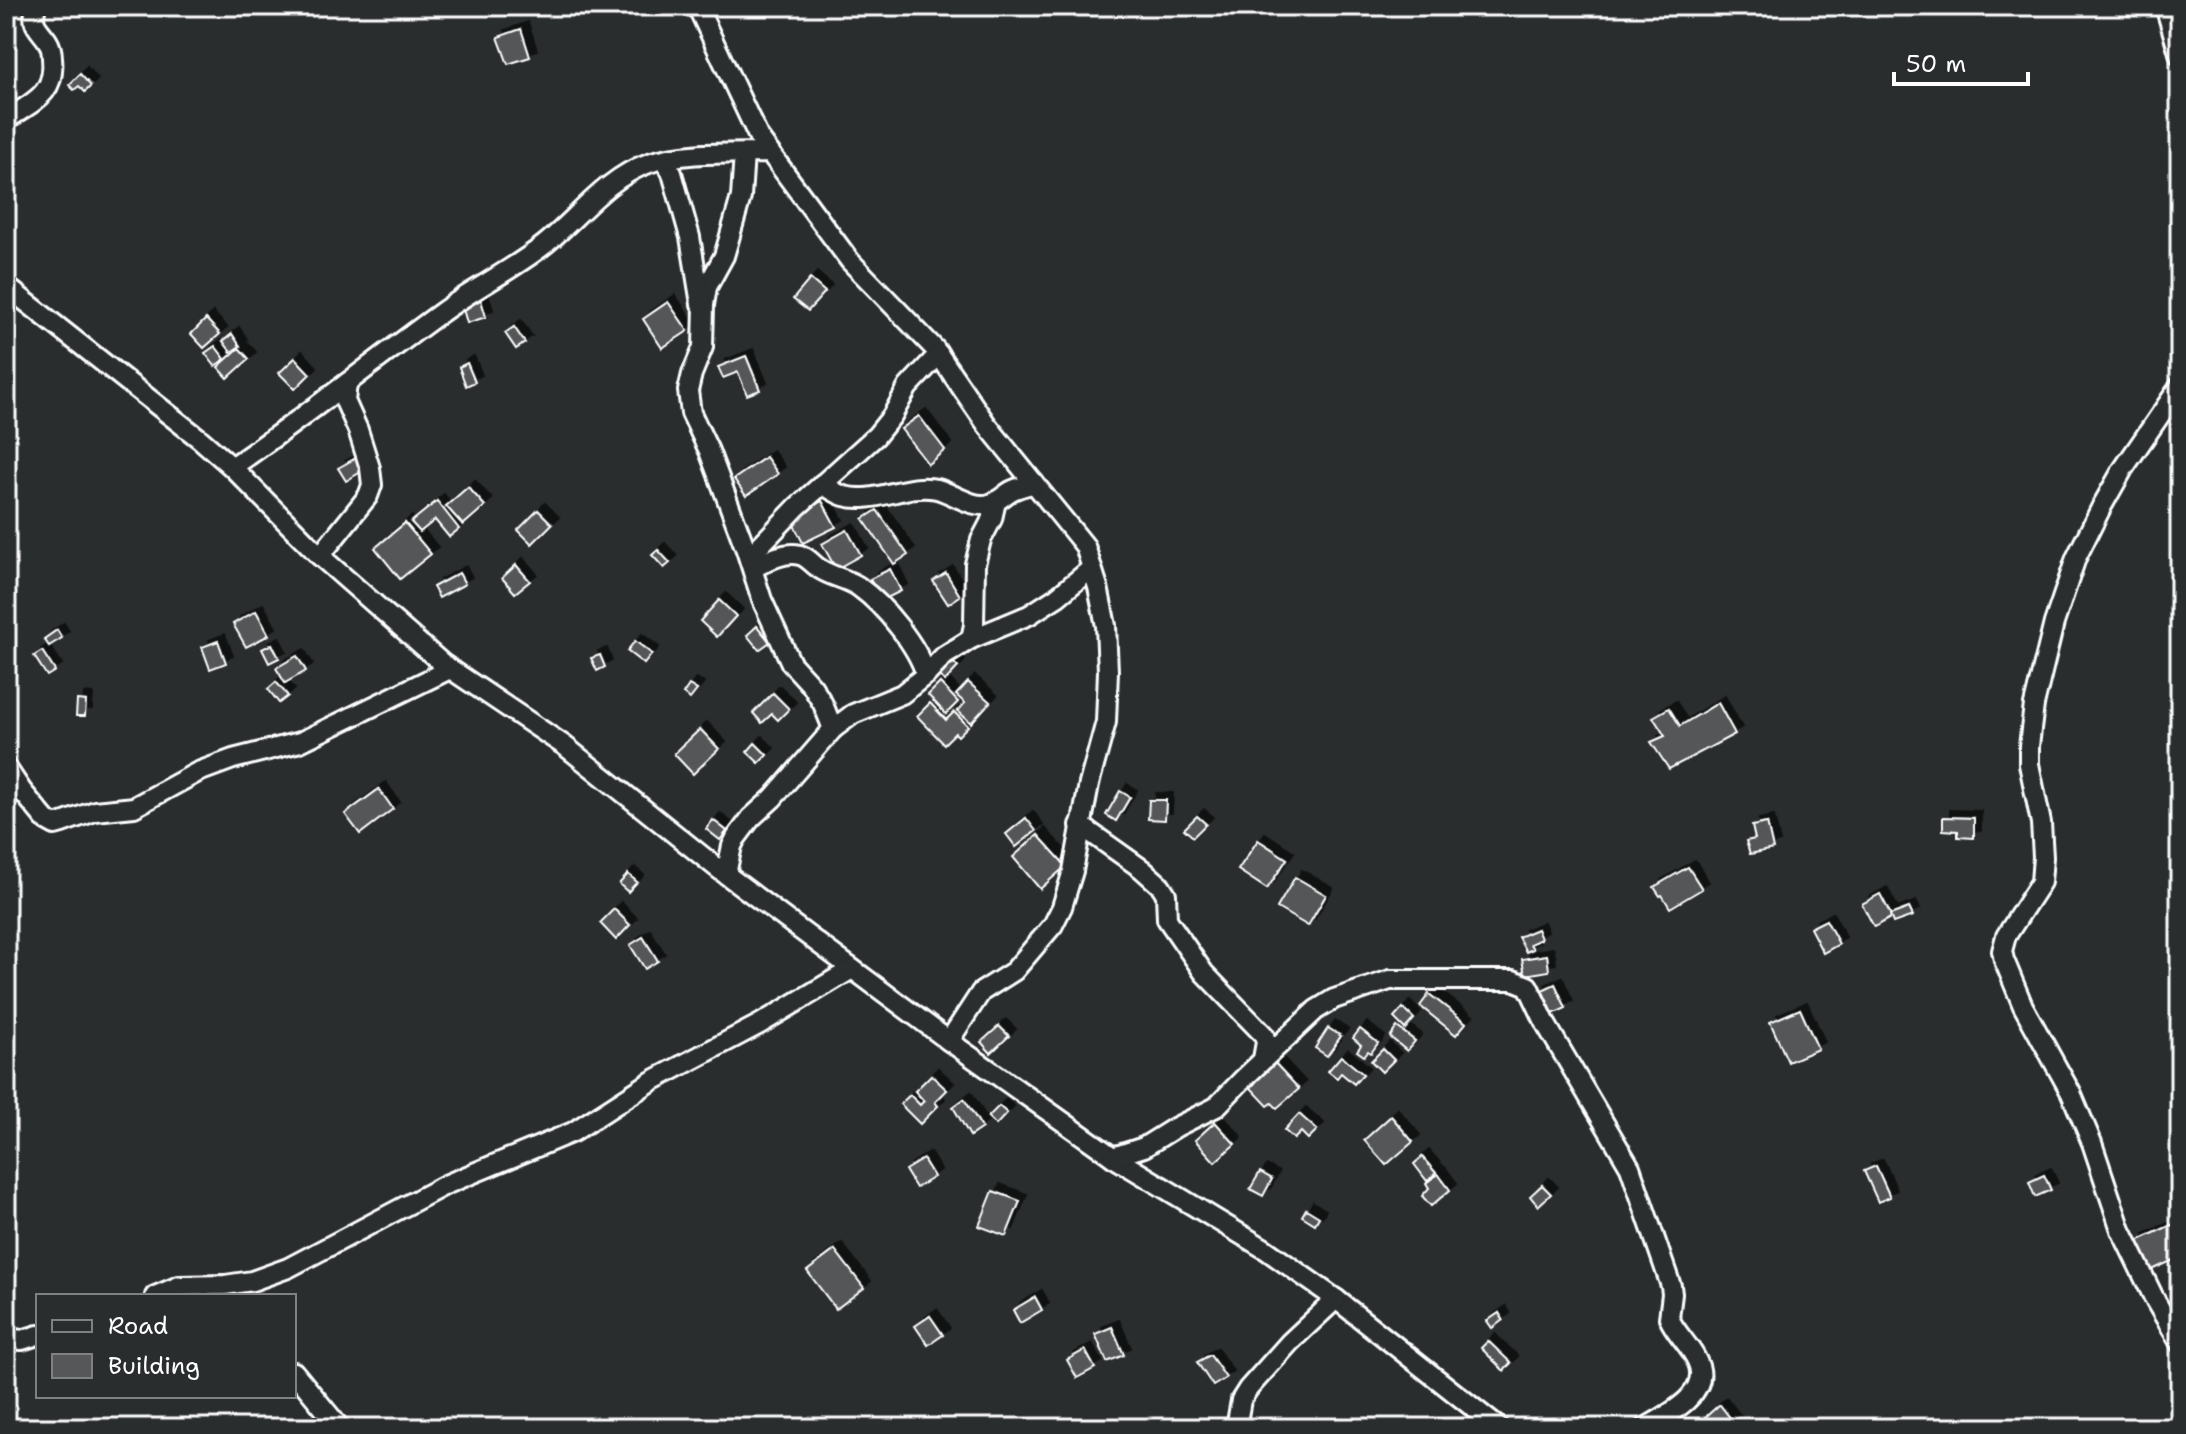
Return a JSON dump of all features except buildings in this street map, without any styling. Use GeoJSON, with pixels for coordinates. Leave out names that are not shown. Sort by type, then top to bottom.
{"type":"FeatureCollection","features":[{"type":"Feature","properties":{"kind":"street"},"geometry":{"type":"LineString","coordinates":[[6,120],[50,86],[52,51],[49,42],[36,28],[36,6]]}},
{"type":"Feature","properties":{"kind":"street"},"geometry":{"type":"LineString","coordinates":[[697,6],[759,138],[850,261],[939,354],[987,425],[1085,546],[1098,587],[1106,626],[1106,722],[1062,907],[1053,925],[1014,971],[981,992],[949,1041]]}},
{"type":"Feature","properties":{"kind":"street"},"geometry":{"type":"LineString","coordinates":[[2165,6],[2180,56]]}},
{"type":"Feature","properties":{"kind":"street"},"geometry":{"type":"LineString","coordinates":[[232,467],[459,300],[543,246],[624,175],[649,163],[665,160],[770,153]]}},
{"type":"Feature","properties":{"kind":"street"},"geometry":{"type":"LineString","coordinates":[[744,154],[741,197],[724,256],[707,287],[703,347],[688,391],[691,413],[709,451],[762,600],[791,663],[812,686],[833,729]]}},
{"type":"Feature","properties":{"kind":"street"},"geometry":{"type":"LineString","coordinates":[[665,160],[672,173],[690,237],[704,311]]}},
{"type":"Feature","properties":{"kind":"street"},"geometry":{"type":"LineString","coordinates":[[6,286],[200,439],[320,556],[450,669],[565,746],[726,874],[949,1041],[1113,1157],[1265,1249],[1336,1299],[1499,1428]]}},
{"type":"Feature","properties":{"kind":"street"},"geometry":{"type":"LineString","coordinates":[[751,562],[822,484],[876,436],[892,416],[908,387],[939,354]]}},
{"type":"Feature","properties":{"kind":"street"},"geometry":{"type":"LineString","coordinates":[[320,556],[368,496],[372,485],[363,445],[345,401],[347,383]]}},
{"type":"Feature","properties":{"kind":"street"},"geometry":{"type":"LineString","coordinates":[[2180,386],[2102,506],[2076,558],[2054,623],[2034,705],[2029,746],[2029,764],[2041,823],[2041,882],[2006,936],[2002,951],[2023,1006],[2071,1093],[2092,1143],[2121,1230],[2180,1343]]}},
{"type":"Feature","properties":{"kind":"street"},"geometry":{"type":"LineString","coordinates":[[822,484],[844,496],[938,489],[987,505],[1034,483]]}},
{"type":"Feature","properties":{"kind":"street"},"geometry":{"type":"LineString","coordinates":[[971,639],[975,564],[996,501]]}},
{"type":"Feature","properties":{"kind":"street"},"geometry":{"type":"LineString","coordinates":[[751,562],[798,555],[819,569],[859,587],[879,605],[917,650],[926,675]]}},
{"type":"Feature","properties":{"kind":"street"},"geometry":{"type":"LineString","coordinates":[[726,874],[736,838],[833,729],[853,714],[902,694],[944,656],[971,639],[1029,615],[1092,568]]}},
{"type":"Feature","properties":{"kind":"street"},"geometry":{"type":"LineString","coordinates":[[6,767],[46,820],[55,825],[95,811],[134,807],[198,772],[233,759],[300,742],[450,669]]}},
{"type":"Feature","properties":{"kind":"street"},"geometry":{"type":"LineString","coordinates":[[1080,825],[1161,886],[1166,894],[1167,919],[1204,973],[1264,1035],[1263,1059]]}},
{"type":"Feature","properties":{"kind":"street"},"geometry":{"type":"LineString","coordinates":[[160,1294],[179,1286],[229,1290],[288,1268],[445,1185],[573,1132],[652,1081],[760,1024],[852,969]]}},
{"type":"Feature","properties":{"kind":"street"},"geometry":{"type":"LineString","coordinates":[[1113,1157],[1144,1147],[1216,1107],[1263,1059],[1326,1003],[1390,980],[1513,980],[1528,986],[1547,1026],[1630,1167],[1671,1286],[1669,1318],[1698,1362],[1701,1372],[1698,1385],[1687,1400],[1645,1428]]}},
{"type":"Feature","properties":{"kind":"street"},"geometry":{"type":"LineString","coordinates":[[1236,1428],[1241,1400],[1248,1389],[1290,1342],[1336,1299]]}},
{"type":"Feature","properties":{"kind":"street"},"geometry":{"type":"LineString","coordinates":[[6,1338],[22,1340],[36,1336]]}},
{"type":"Feature","properties":{"kind":"street"},"geometry":{"type":"LineString","coordinates":[[296,1374],[340,1428]]}}]}
